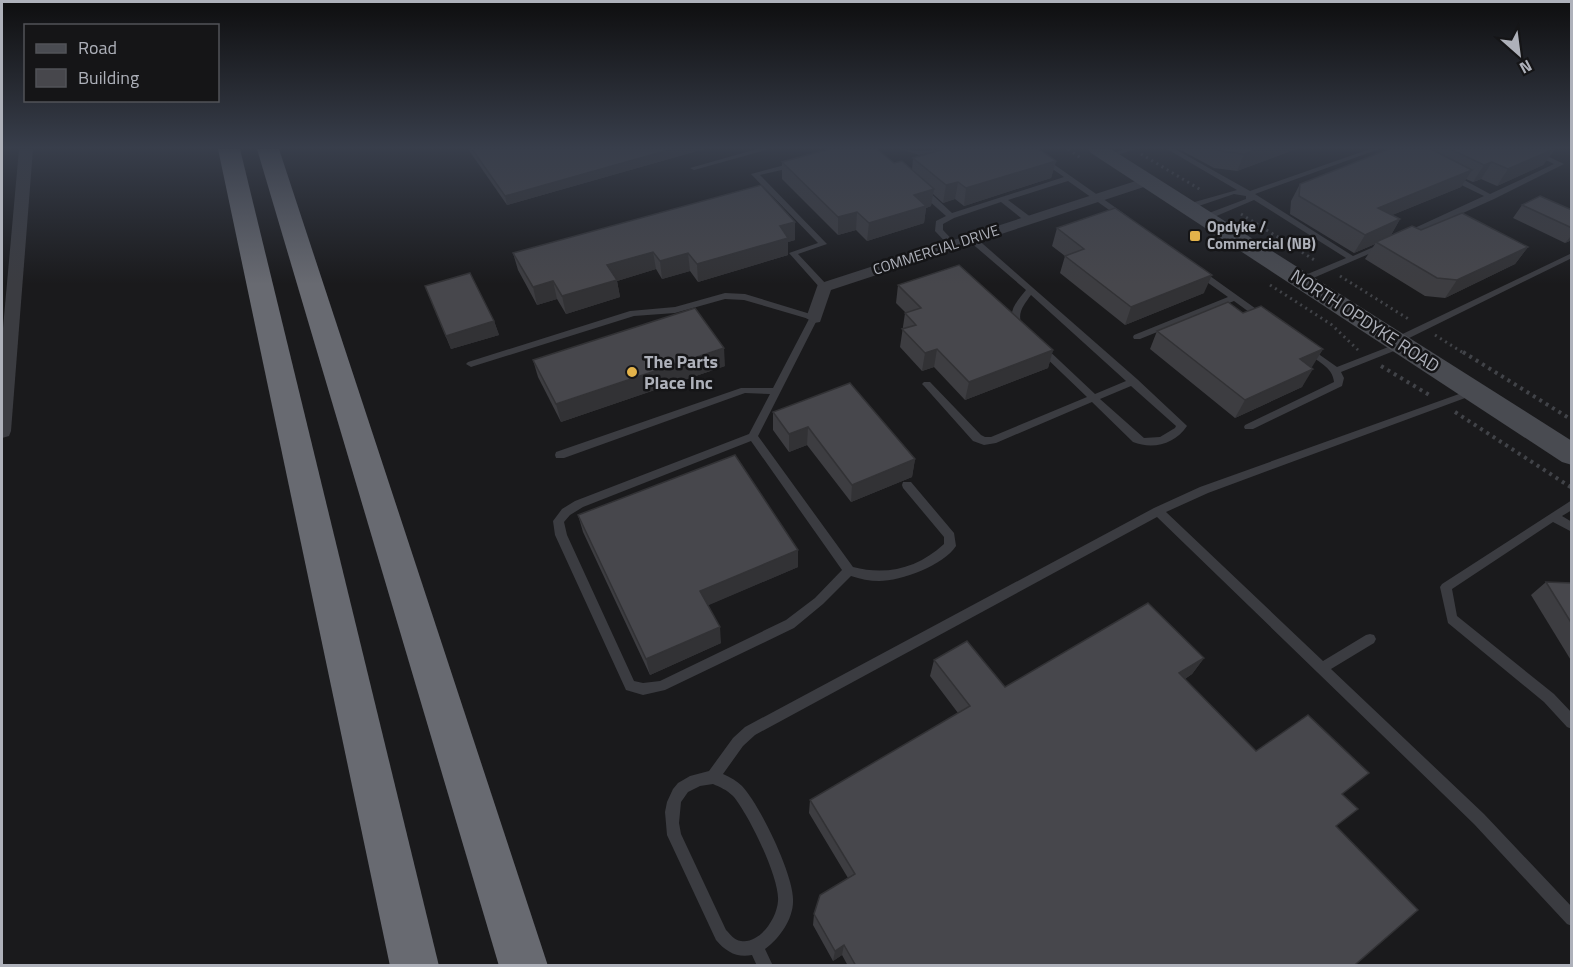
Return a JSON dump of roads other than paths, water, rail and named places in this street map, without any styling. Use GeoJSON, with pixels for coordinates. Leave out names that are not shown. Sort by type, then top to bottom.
{"type":"FeatureCollection","features":[{"type":"Feature","properties":{"kind":"highway"},"geometry":{"type":"LineString","coordinates":[[239,194],[415,966]]}},
{"type":"Feature","properties":{"kind":"highway"},"geometry":{"type":"LineString","coordinates":[[282,194],[524,966]]}},
{"type":"Feature","properties":{"kind":"main road","name":"NORTH OPDYKE ROAD"},"geometry":{"type":"LineString","coordinates":[[1175,194],[1202,207],[1301,280],[1564,447]]}},
{"type":"Feature","properties":{"kind":"street"},"geometry":{"type":"LineString","coordinates":[[2,431],[22,194]]}},
{"type":"Feature","properties":{"kind":"street","name":"COMMERCIAL DRIVE"},"geometry":{"type":"LineString","coordinates":[[824,287],[1109,194]]}},
{"type":"Feature","properties":{"kind":"street"},"geometry":{"type":"LineString","coordinates":[[814,318],[824,287]]}},
{"type":"Feature","properties":{"kind":"lane"},"geometry":{"type":"LineString","coordinates":[[774,194],[822,244],[793,253],[824,287]]}},
{"type":"Feature","properties":{"kind":"lane"},"geometry":{"type":"LineString","coordinates":[[926,194],[951,216]]}},
{"type":"Feature","properties":{"kind":"lane"},"geometry":{"type":"LineString","coordinates":[[953,245],[939,231],[939,223],[951,216],[1018,194]]}},
{"type":"Feature","properties":{"kind":"lane"},"geometry":{"type":"LineString","coordinates":[[1092,194],[1130,221]]}},
{"type":"Feature","properties":{"kind":"lane"},"geometry":{"type":"LineString","coordinates":[[1202,207],[1229,194]]}},
{"type":"Feature","properties":{"kind":"lane"},"geometry":{"type":"LineString","coordinates":[[1202,207],[1230,207],[1250,200],[1249,194]]}},
{"type":"Feature","properties":{"kind":"lane"},"geometry":{"type":"LineString","coordinates":[[1249,194],[1353,259]]}},
{"type":"Feature","properties":{"kind":"lane"},"geometry":{"type":"LineString","coordinates":[[1485,194],[1491,197]]}},
{"type":"Feature","properties":{"kind":"lane"},"geometry":{"type":"LineString","coordinates":[[1405,236],[1497,194]]}},
{"type":"Feature","properties":{"kind":"lane"},"geometry":{"type":"LineString","coordinates":[[1002,199],[1029,220]]}},
{"type":"Feature","properties":{"kind":"lane"},"geometry":{"type":"LineString","coordinates":[[972,239],[1178,420],[1182,426],[1178,431],[1152,443],[1137,440],[1034,341]]}},
{"type":"Feature","properties":{"kind":"lane"},"geometry":{"type":"LineString","coordinates":[[1301,280],[1394,241]]}},
{"type":"Feature","properties":{"kind":"lane"},"geometry":{"type":"LineString","coordinates":[[1336,371],[1368,358],[1423,327],[1572,255]]}},
{"type":"Feature","properties":{"kind":"lane"},"geometry":{"type":"LineString","coordinates":[[1196,270],[1269,323]]}},
{"type":"Feature","properties":{"kind":"lane"},"geometry":{"type":"LineString","coordinates":[[1026,333],[1017,325],[1014,313],[1031,290]]}},
{"type":"Feature","properties":{"kind":"lane"},"geometry":{"type":"LineString","coordinates":[[471,364],[633,313],[675,310],[725,296],[745,297],[814,318],[753,436],[579,504],[566,512],[558,521],[561,535],[630,686],[643,689],[661,686],[790,624],[819,601],[849,571]]}},
{"type":"Feature","properties":{"kind":"lane"},"geometry":{"type":"LineString","coordinates":[[1137,337],[1234,298]]}},
{"type":"Feature","properties":{"kind":"lane"},"geometry":{"type":"LineString","coordinates":[[1249,427],[1339,384],[1340,378],[1336,371],[1296,342]]}},
{"type":"Feature","properties":{"kind":"lane"},"geometry":{"type":"LineString","coordinates":[[927,384],[976,438],[984,441],[1134,381]]}},
{"type":"Feature","properties":{"kind":"lane"},"geometry":{"type":"LineString","coordinates":[[560,455],[744,390],[775,391]]}},
{"type":"Feature","properties":{"kind":"lane"},"geometry":{"type":"LineString","coordinates":[[713,777],[738,742],[750,731],[1158,511],[1204,490],[1474,391]]}},
{"type":"Feature","properties":{"kind":"lane"},"geometry":{"type":"LineString","coordinates":[[753,436],[849,571],[871,576],[887,576],[942,555],[950,546],[950,536],[907,485]]}},
{"type":"Feature","properties":{"kind":"lane"},"geometry":{"type":"LineString","coordinates":[[1572,504],[1446,587],[1452,619],[1549,698],[1572,723]]}},
{"type":"Feature","properties":{"kind":"lane"},"geometry":{"type":"LineString","coordinates":[[1158,511],[1479,819],[1572,919]]}},
{"type":"Feature","properties":{"kind":"lane"},"geometry":{"type":"LineString","coordinates":[[1553,516],[1572,528]]}},
{"type":"Feature","properties":{"kind":"lane"},"geometry":{"type":"LineString","coordinates":[[1322,669],[1370,639]]}},
{"type":"Feature","properties":{"kind":"lane"},"geometry":{"type":"LineString","coordinates":[[713,777],[728,782],[740,792],[785,883],[786,901],[779,922],[769,938],[756,946],[743,948],[731,945],[721,935],[674,835],[671,817],[681,789],[694,778],[713,777]]}},
{"type":"Feature","properties":{"kind":"lane"},"geometry":{"type":"LineString","coordinates":[[756,946],[765,966]]}},
{"type":"Feature","properties":{"kind":"place","name":"Opdyke / Commercial (NB)"},"geometry":{"type":"Point","coordinates":[1195,236]}},
{"type":"Feature","properties":{"kind":"place","name":"The Parts Place Inc"},"geometry":{"type":"Point","coordinates":[632,372]}}]}
